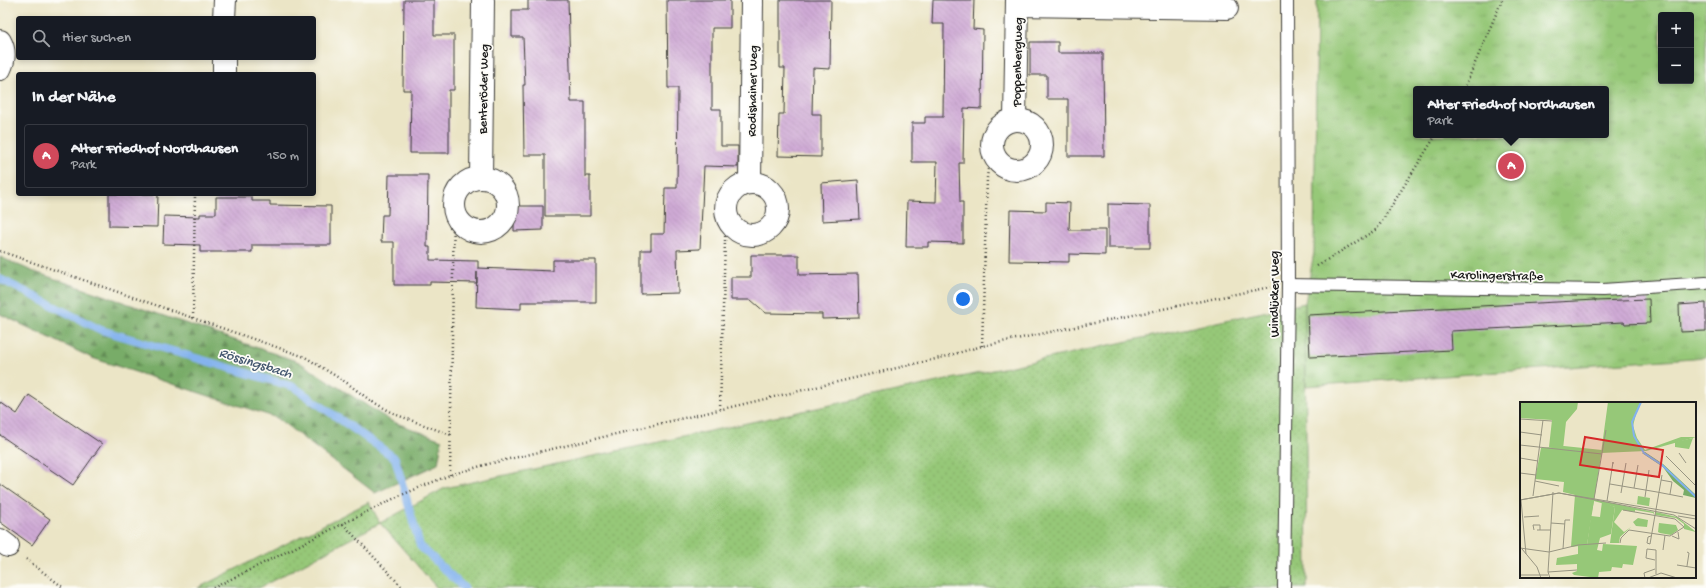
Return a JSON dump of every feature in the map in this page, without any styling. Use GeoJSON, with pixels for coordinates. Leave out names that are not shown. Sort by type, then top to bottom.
{"type":"FeatureCollection","features":[{"type":"Feature","properties":{"kind":"street"},"geometry":{"type":"LineString","coordinates":[[224,16],[225,0]]}},
{"type":"Feature","properties":{"kind":"street","name":"Benteröder Weg"},"geometry":{"type":"LineString","coordinates":[[481,178],[482,0]]}},
{"type":"Feature","properties":{"kind":"street","name":"Rodishainer Weg"},"geometry":{"type":"LineString","coordinates":[[750,182],[752,0]]}},
{"type":"Feature","properties":{"kind":"street","name":"Poppenbergweg"},"geometry":{"type":"LineString","coordinates":[[1015,119],[1017,2],[1227,8]]}},
{"type":"Feature","properties":{"kind":"street"},"geometry":{"type":"LineString","coordinates":[[0,41],[3,46],[4,55],[0,69]]}},
{"type":"Feature","properties":{"kind":"street"},"geometry":{"type":"LineString","coordinates":[[224,60],[224,72]]}},
{"type":"Feature","properties":{"kind":"street","name":"Poppenbergweg"},"geometry":{"type":"LineString","coordinates":[[1015,119],[1029,122],[1035,127],[1040,134],[1042,151],[1032,165],[1016,170],[1001,164],[995,158],[991,142],[998,127],[1004,122],[1015,119]]}},
{"type":"Feature","properties":{"kind":"street"},"geometry":{"type":"LineString","coordinates":[[481,178],[490,179],[498,184],[508,199],[506,217],[500,224],[488,231],[475,232],[460,222],[455,214],[454,205],[458,189],[472,179],[481,178]]}},
{"type":"Feature","properties":{"kind":"street"},"geometry":{"type":"LineString","coordinates":[[750,182],[759,183],[766,186],[773,192],[777,199],[778,216],[768,230],[760,234],[744,234],[736,230],[729,220],[726,207],[731,193],[743,184],[750,182]]}},
{"type":"Feature","properties":{"kind":"lane","name":"Windlücker Weg"},"geometry":{"type":"LineString","coordinates":[[1284,588],[1288,285],[1287,0]]}},
{"type":"Feature","properties":{"kind":"lane","name":"Karolingerstraße"},"geometry":{"type":"LineString","coordinates":[[1288,285],[1603,290],[1706,284]]}},
{"type":"Feature","properties":{"kind":"path"},"geometry":{"type":"LineString","coordinates":[[1465,86],[1502,0]]}},
{"type":"Feature","properties":{"kind":"path"},"geometry":{"type":"LineString","coordinates":[[213,588],[414,489],[450,475],[496,462],[944,357],[982,346],[1259,288],[1288,285],[1377,229],[1434,138]]}},
{"type":"Feature","properties":{"kind":"path"},"geometry":{"type":"LineString","coordinates":[[982,346],[987,178],[991,142]]}},
{"type":"Feature","properties":{"kind":"path"},"geometry":{"type":"LineString","coordinates":[[193,318],[195,196]]}},
{"type":"Feature","properties":{"kind":"path"},"geometry":{"type":"LineString","coordinates":[[450,475],[454,205]]}},
{"type":"Feature","properties":{"kind":"path"},"geometry":{"type":"LineString","coordinates":[[720,409],[726,207]]}},
{"type":"Feature","properties":{"kind":"path"},"geometry":{"type":"LineString","coordinates":[[0,251],[304,357],[347,383],[371,401],[396,415],[451,436]]}},
{"type":"Feature","properties":{"kind":"path"},"geometry":{"type":"LineString","coordinates":[[343,524],[403,588]]}},
{"type":"Feature","properties":{"kind":"path"},"geometry":{"type":"LineString","coordinates":[[4,543],[64,588]]}},
{"type":"Feature","properties":{"kind":"green space"},"geometry":{"type":"Polygon","coordinates":[[[1317,0],[1706,0],[1706,357],[1306,386],[1305,303],[1314,252],[1317,0]]]}},
{"type":"Feature","properties":{"kind":"green space"},"geometry":{"type":"Polygon","coordinates":[[[0,257],[32,271],[299,362],[391,421],[442,440],[438,464],[375,493],[277,418],[92,358],[0,314],[0,257]]]}},
{"type":"Feature","properties":{"kind":"green space"},"geometry":{"type":"Polygon","coordinates":[[[1305,303],[1307,588],[437,588],[380,523],[445,488],[1305,303]]]}},
{"type":"Feature","properties":{"kind":"green space"},"geometry":{"type":"Polygon","coordinates":[[[369,502],[380,523],[259,588],[198,588],[369,502]]]}},
{"type":"Feature","properties":{"kind":"building"},"geometry":{"type":"Polygon","coordinates":[[[404,0],[434,0],[434,35],[454,35],[454,90],[449,90],[449,153],[410,153],[411,90],[403,90],[404,0]]]}},
{"type":"Feature","properties":{"kind":"building"},"geometry":{"type":"Polygon","coordinates":[[[528,0],[568,0],[571,102],[585,102],[585,176],[590,176],[590,216],[545,216],[545,155],[524,155],[523,85],[525,85],[523,37],[512,37],[512,10],[528,10],[528,0]]]}},
{"type":"Feature","properties":{"kind":"building"},"geometry":{"type":"Polygon","coordinates":[[[667,0],[730,0],[730,28],[712,28],[712,109],[721,109],[721,146],[738,146],[738,167],[704,166],[700,249],[677,250],[678,293],[641,294],[641,250],[651,250],[651,234],[664,234],[665,188],[677,188],[678,88],[668,88],[667,0]]]}},
{"type":"Feature","properties":{"kind":"building"},"geometry":{"type":"Polygon","coordinates":[[[780,0],[831,0],[830,69],[813,68],[812,114],[821,114],[821,157],[778,156],[779,114],[784,114],[785,68],[780,68],[780,0]]]}},
{"type":"Feature","properties":{"kind":"building"},"geometry":{"type":"Polygon","coordinates":[[[933,0],[974,0],[973,29],[983,30],[982,109],[964,108],[963,163],[959,163],[960,202],[963,202],[963,243],[928,242],[928,247],[906,247],[907,201],[936,202],[937,162],[912,162],[912,123],[925,123],[925,117],[943,117],[944,24],[932,24],[933,0]]]}},
{"type":"Feature","properties":{"kind":"building"},"geometry":{"type":"Polygon","coordinates":[[[1030,42],[1058,42],[1058,53],[1103,53],[1104,156],[1068,156],[1068,99],[1047,99],[1047,75],[1030,75],[1030,42]]]}},
{"type":"Feature","properties":{"kind":"building"},"geometry":{"type":"Polygon","coordinates":[[[389,175],[428,175],[427,247],[430,247],[430,260],[478,261],[478,268],[553,271],[553,260],[596,260],[596,302],[521,302],[521,309],[476,307],[477,283],[430,282],[430,285],[394,285],[394,242],[381,242],[382,215],[388,215],[389,175]]]}},
{"type":"Feature","properties":{"kind":"building"},"geometry":{"type":"Polygon","coordinates":[[[858,180],[860,219],[822,221],[821,183],[858,180]]]}},
{"type":"Feature","properties":{"kind":"building"},"geometry":{"type":"Polygon","coordinates":[[[109,196],[158,196],[157,227],[109,226],[109,196]]]}},
{"type":"Feature","properties":{"kind":"building"},"geometry":{"type":"Polygon","coordinates":[[[216,197],[252,197],[252,201],[270,201],[270,205],[331,206],[331,245],[252,245],[252,252],[200,252],[200,245],[163,244],[164,216],[200,217],[200,214],[216,214],[216,197]]]}},
{"type":"Feature","properties":{"kind":"building"},"geometry":{"type":"Polygon","coordinates":[[[1046,202],[1070,203],[1069,230],[1105,230],[1105,255],[1069,254],[1069,262],[1009,261],[1010,210],[1046,211],[1046,202]]]}},
{"type":"Feature","properties":{"kind":"building"},"geometry":{"type":"Polygon","coordinates":[[[1108,204],[1150,205],[1150,248],[1108,248],[1108,204]]]}},
{"type":"Feature","properties":{"kind":"building"},"geometry":{"type":"Polygon","coordinates":[[[514,206],[543,206],[543,230],[514,231],[514,206]]]}},
{"type":"Feature","properties":{"kind":"building"},"geometry":{"type":"Polygon","coordinates":[[[751,255],[799,255],[799,275],[858,274],[859,318],[822,319],[822,314],[766,313],[751,300],[731,300],[731,277],[751,277],[751,255]]]}},
{"type":"Feature","properties":{"kind":"building"},"geometry":{"type":"Polygon","coordinates":[[[1649,299],[1650,323],[1625,324],[1624,322],[1451,331],[1452,350],[1310,357],[1308,315],[1595,300],[1649,299]]]}},
{"type":"Feature","properties":{"kind":"building"},"geometry":{"type":"Polygon","coordinates":[[[1706,303],[1706,331],[1680,332],[1679,305],[1706,303]]]}},
{"type":"Feature","properties":{"kind":"building"},"geometry":{"type":"Polygon","coordinates":[[[29,395],[102,444],[73,485],[0,435],[0,402],[17,414],[29,395]]]}},
{"type":"Feature","properties":{"kind":"building"},"geometry":{"type":"Polygon","coordinates":[[[0,484],[50,519],[32,545],[0,522],[0,484]]]}},
{"type":"Feature","properties":{"kind":"waterway","name":"Rössingsbach"},"geometry":{"type":"LineString","coordinates":[[0,279],[101,330],[294,387],[395,458],[420,546],[464,588]]}},
{"type":"Feature","properties":{"kind":"place","name":"Alter Friedhof Nordhausen"},"geometry":{"type":"Point","coordinates":[1511,166]}}]}
